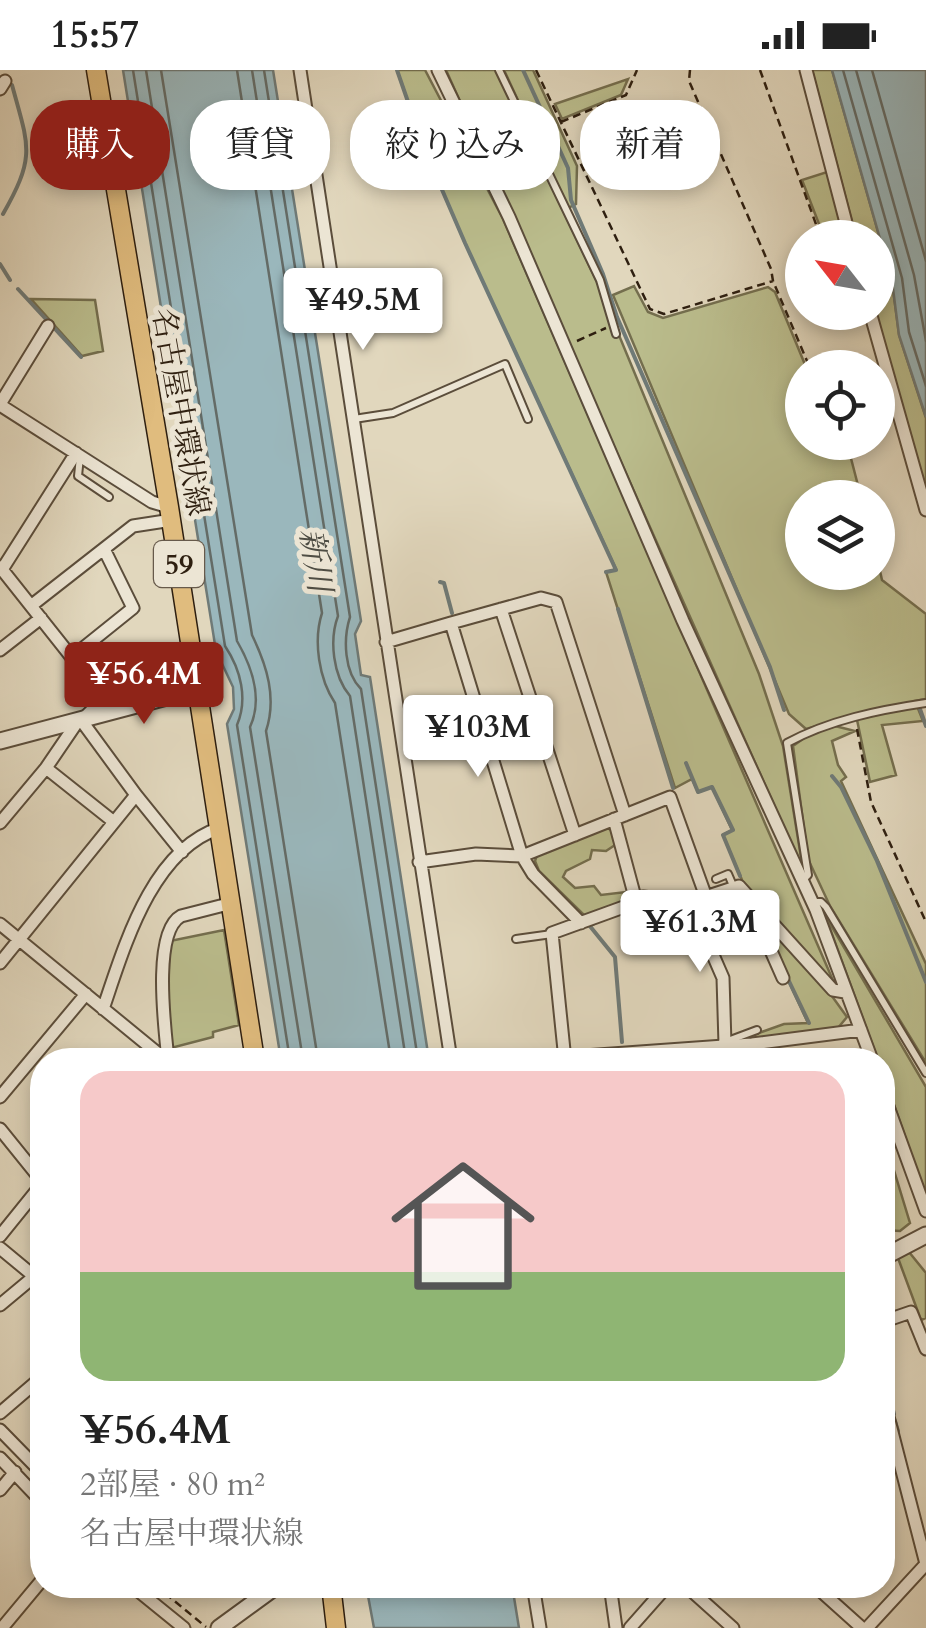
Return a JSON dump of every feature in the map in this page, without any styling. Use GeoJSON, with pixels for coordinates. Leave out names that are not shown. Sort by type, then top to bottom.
{"type":"FeatureCollection","features":[{"type":"Feature","properties":{"kind":"main road","name":"名古屋中環状線"},"geometry":{"type":"LineString","coordinates":[[96,70],[253,1048]]}},
{"type":"Feature","properties":{"kind":"main road"},"geometry":{"type":"LineString","coordinates":[[333,1598],[336,1628]]}},
{"type":"Feature","properties":{"kind":"street"},"geometry":{"type":"LineString","coordinates":[[300,70],[449,1048]]}},
{"type":"Feature","properties":{"kind":"street"},"geometry":{"type":"LineString","coordinates":[[438,70],[566,346],[683,621],[813,903],[868,1048]]}},
{"type":"Feature","properties":{"kind":"street"},"geometry":{"type":"LineString","coordinates":[[806,70],[845,220]]}},
{"type":"Feature","properties":{"kind":"street"},"geometry":{"type":"LineString","coordinates":[[48,326],[0,404],[170,513]]}},
{"type":"Feature","properties":{"kind":"street"},"geometry":{"type":"LineString","coordinates":[[875,330],[926,510]]}},
{"type":"Feature","properties":{"kind":"street"},"geometry":{"type":"LineString","coordinates":[[0,823],[80,720],[104,698],[1,568],[78,454]]}},
{"type":"Feature","properties":{"kind":"street"},"geometry":{"type":"LineString","coordinates":[[32,606],[133,526],[170,513]]}},
{"type":"Feature","properties":{"kind":"street"},"geometry":{"type":"LineString","coordinates":[[72,657],[133,608],[104,548]]}},
{"type":"Feature","properties":{"kind":"street"},"geometry":{"type":"LineString","coordinates":[[386,642],[541,598],[556,602],[620,817],[636,902]]}},
{"type":"Feature","properties":{"kind":"street"},"geometry":{"type":"LineString","coordinates":[[501,609],[575,835]]}},
{"type":"Feature","properties":{"kind":"street"},"geometry":{"type":"LineString","coordinates":[[0,650],[42,618]]}},
{"type":"Feature","properties":{"kind":"street"},"geometry":{"type":"LineString","coordinates":[[451,623],[522,856],[533,874],[581,923]]}},
{"type":"Feature","properties":{"kind":"street"},"geometry":{"type":"LineString","coordinates":[[0,741],[197,690]]}},
{"type":"Feature","properties":{"kind":"street"},"geometry":{"type":"LineString","coordinates":[[80,720],[182,852]]}},
{"type":"Feature","properties":{"kind":"street"},"geometry":{"type":"LineString","coordinates":[[46,768],[114,822]]}},
{"type":"Feature","properties":{"kind":"street"},"geometry":{"type":"LineString","coordinates":[[0,963],[136,796]]}},
{"type":"Feature","properties":{"kind":"street"},"geometry":{"type":"LineString","coordinates":[[419,862],[476,854],[522,856],[670,797],[707,897]]}},
{"type":"Feature","properties":{"kind":"street"},"geometry":{"type":"LineString","coordinates":[[104,1009],[138,914],[163,874],[182,852],[220,828]]}},
{"type":"Feature","properties":{"kind":"street"},"geometry":{"type":"LineString","coordinates":[[564,1048],[552,934],[643,897],[690,902],[739,886],[833,990],[846,992]]}},
{"type":"Feature","properties":{"kind":"street"},"geometry":{"type":"LineString","coordinates":[[707,897],[741,902],[760,926],[783,978]]}},
{"type":"Feature","properties":{"kind":"street"},"geometry":{"type":"LineString","coordinates":[[690,902],[723,978],[725,1043]]}},
{"type":"Feature","properties":{"kind":"street"},"geometry":{"type":"LineString","coordinates":[[167,1048],[163,1014],[167,933],[181,916],[232,903]]}},
{"type":"Feature","properties":{"kind":"street"},"geometry":{"type":"LineString","coordinates":[[0,924],[151,1048]]}},
{"type":"Feature","properties":{"kind":"street"},"geometry":{"type":"LineString","coordinates":[[41,1048],[86,994]]}},
{"type":"Feature","properties":{"kind":"street"},"geometry":{"type":"LineString","coordinates":[[672,1048],[752,1044],[862,1030]]}},
{"type":"Feature","properties":{"kind":"street"},"geometry":{"type":"LineString","coordinates":[[0,1097],[30,1061]]}},
{"type":"Feature","properties":{"kind":"street"},"geometry":{"type":"LineString","coordinates":[[895,1126],[926,1211]]}},
{"type":"Feature","properties":{"kind":"street"},"geometry":{"type":"LineString","coordinates":[[0,1129],[30,1167]]}},
{"type":"Feature","properties":{"kind":"street"},"geometry":{"type":"LineString","coordinates":[[0,1236],[30,1197]]}},
{"type":"Feature","properties":{"kind":"street"},"geometry":{"type":"LineString","coordinates":[[895,1251],[926,1235]]}},
{"type":"Feature","properties":{"kind":"street"},"geometry":{"type":"LineString","coordinates":[[0,1248],[30,1269]]}},
{"type":"Feature","properties":{"kind":"street"},"geometry":{"type":"LineString","coordinates":[[0,1304],[30,1280]]}},
{"type":"Feature","properties":{"kind":"street"},"geometry":{"type":"LineString","coordinates":[[895,1318],[911,1312],[926,1349]]}},
{"type":"Feature","properties":{"kind":"street"},"geometry":{"type":"LineString","coordinates":[[0,1413],[30,1387]]}},
{"type":"Feature","properties":{"kind":"street"},"geometry":{"type":"LineString","coordinates":[[0,1430],[30,1461]]}},
{"type":"Feature","properties":{"kind":"street"},"geometry":{"type":"LineString","coordinates":[[895,1445],[926,1565],[895,1596]]}},
{"type":"Feature","properties":{"kind":"street"},"geometry":{"type":"LineString","coordinates":[[0,1458],[30,1489]]}},
{"type":"Feature","properties":{"kind":"street"},"geometry":{"type":"LineString","coordinates":[[0,1490],[14,1472]]}},
{"type":"Feature","properties":{"kind":"street"},"geometry":{"type":"LineString","coordinates":[[2,1628],[30,1594]]}},
{"type":"Feature","properties":{"kind":"street"},"geometry":{"type":"LineString","coordinates":[[147,1598],[184,1628]]}},
{"type":"Feature","properties":{"kind":"street"},"geometry":{"type":"LineString","coordinates":[[219,1628],[259,1598]]}},
{"type":"Feature","properties":{"kind":"street"},"geometry":{"type":"LineString","coordinates":[[536,1598],[540,1628]]}},
{"type":"Feature","properties":{"kind":"street"},"geometry":{"type":"LineString","coordinates":[[612,1598],[616,1628]]}},
{"type":"Feature","properties":{"kind":"street"},"geometry":{"type":"LineString","coordinates":[[630,1628],[657,1598]]}},
{"type":"Feature","properties":{"kind":"street"},"geometry":{"type":"LineString","coordinates":[[700,1598],[733,1628]]}},
{"type":"Feature","properties":{"kind":"street"},"geometry":{"type":"LineString","coordinates":[[828,1598],[864,1628],[894,1598]]}},
{"type":"Feature","properties":{"kind":"lane"},"geometry":{"type":"LineString","coordinates":[[499,70],[600,280],[616,334]]}},
{"type":"Feature","properties":{"kind":"lane"},"geometry":{"type":"LineString","coordinates":[[352,420],[393,412],[505,364],[528,418]]}},
{"type":"Feature","properties":{"kind":"lane"},"geometry":{"type":"LineString","coordinates":[[78,454],[78,476],[109,496]]}},
{"type":"Feature","properties":{"kind":"lane"},"geometry":{"type":"LineString","coordinates":[[802,882],[808,875],[787,743],[809,731],[852,718],[926,703]]}},
{"type":"Feature","properties":{"kind":"lane"},"geometry":{"type":"LineString","coordinates":[[716,879],[728,874],[734,888]]}},
{"type":"Feature","properties":{"kind":"lane"},"geometry":{"type":"LineString","coordinates":[[813,903],[818,900],[826,907],[926,1074]]}},
{"type":"Feature","properties":{"kind":"lane"},"geometry":{"type":"LineString","coordinates":[[516,939],[552,934]]}},
{"type":"Feature","properties":{"kind":"lane"},"geometry":{"type":"LineString","coordinates":[[725,1043],[757,1030]]}},
{"type":"Feature","properties":{"kind":"path"},"geometry":{"type":"LineString","coordinates":[[536,70],[550,100]]}},
{"type":"Feature","properties":{"kind":"path"},"geometry":{"type":"LineString","coordinates":[[636,70],[626,95],[560,123],[650,309],[664,314],[773,280]]}},
{"type":"Feature","properties":{"kind":"path"},"geometry":{"type":"LineString","coordinates":[[690,70],[689,80],[772,269],[802,350]]}},
{"type":"Feature","properties":{"kind":"path"},"geometry":{"type":"LineString","coordinates":[[760,70],[814,220]]}},
{"type":"Feature","properties":{"kind":"path"},"geometry":{"type":"LineString","coordinates":[[566,346],[612,325]]}},
{"type":"Feature","properties":{"kind":"path"},"geometry":{"type":"LineString","coordinates":[[852,718],[871,802],[926,922]]}},
{"type":"Feature","properties":{"kind":"path"},"geometry":{"type":"LineString","coordinates":[[171,1598],[207,1628]]}},
{"type":"Feature","properties":{"kind":"green space"},"geometry":{"type":"Polygon","coordinates":[[[397,70],[425,70],[441,100],[407,100],[397,70]]]}},
{"type":"Feature","properties":{"kind":"green space"},"geometry":{"type":"Polygon","coordinates":[[[446,70],[496,70],[510,100],[459,100],[446,70]]]}},
{"type":"Feature","properties":{"kind":"green space"},"geometry":{"type":"Polygon","coordinates":[[[504,70],[533,70],[547,100],[518,100],[504,70]]]}},
{"type":"Feature","properties":{"kind":"green space"},"geometry":{"type":"Polygon","coordinates":[[[812,70],[832,70],[875,220],[852,220],[812,70]]]}},
{"type":"Feature","properties":{"kind":"green space"},"geometry":{"type":"Polygon","coordinates":[[[628,79],[621,95],[609,100],[580,100],[580,112],[562,119],[560,102],[628,79]]]}},
{"type":"Feature","properties":{"kind":"green space"},"geometry":{"type":"Polygon","coordinates":[[[560,129],[577,166],[576,204],[568,208],[560,190],[560,129]]]}},
{"type":"Feature","properties":{"kind":"green space"},"geometry":{"type":"Polygon","coordinates":[[[827,172],[840,220],[817,220],[802,180],[827,172]]]}},
{"type":"Feature","properties":{"kind":"green space"},"geometry":{"type":"Polygon","coordinates":[[[442,190],[488,190],[503,219],[835,985],[745,887],[723,835],[732,830],[712,787],[698,792],[692,779],[675,788],[606,572],[616,569],[442,190]]]}},
{"type":"Feature","properties":{"kind":"green space"},"geometry":{"type":"Polygon","coordinates":[[[500,190],[553,190],[597,282],[759,674],[783,746],[803,870],[500,190]]]}},
{"type":"Feature","properties":{"kind":"green space"},"geometry":{"type":"Polygon","coordinates":[[[634,286],[648,312],[663,318],[768,287],[775,292],[785,316],[785,330],[791,330],[799,350],[785,350],[785,460],[851,460],[857,480],[785,480],[785,590],[895,590],[926,614],[926,699],[915,701],[923,721],[882,725],[896,775],[870,782],[856,715],[806,729],[789,714],[613,295],[634,286]]]}},
{"type":"Feature","properties":{"kind":"green space"},"geometry":{"type":"Polygon","coordinates":[[[31,299],[95,300],[103,351],[82,356],[31,299]]]}},
{"type":"Feature","properties":{"kind":"green space"},"geometry":{"type":"Polygon","coordinates":[[[895,304],[899,335],[926,418],[926,503],[895,385],[895,350],[886,350],[880,330],[895,330],[895,304]]]}},
{"type":"Feature","properties":{"kind":"green space"},"geometry":{"type":"Polygon","coordinates":[[[835,726],[855,731],[832,741],[838,765],[846,777],[841,781],[926,964],[926,1063],[830,906],[808,859],[793,746],[810,734],[835,726]]]}},
{"type":"Feature","properties":{"kind":"green space"},"geometry":{"type":"Polygon","coordinates":[[[607,828],[615,845],[606,851],[592,850],[590,859],[566,871],[563,877],[575,888],[594,886],[601,895],[626,892],[632,899],[585,916],[539,871],[535,861],[537,855],[607,828]]]}},
{"type":"Feature","properties":{"kind":"green space"},"geometry":{"type":"Polygon","coordinates":[[[740,895],[829,992],[847,1017],[837,1029],[739,1040],[784,1024],[808,1023],[763,926],[740,895]]]}},
{"type":"Feature","properties":{"kind":"green space"},"geometry":{"type":"Polygon","coordinates":[[[825,915],[926,1087],[926,1196],[895,1108],[895,1048],[874,1048],[825,915]]]}},
{"type":"Feature","properties":{"kind":"green space"},"geometry":{"type":"Polygon","coordinates":[[[224,930],[239,1025],[213,1032],[213,1037],[171,1048],[167,1011],[170,941],[224,930]]]}},
{"type":"Feature","properties":{"kind":"green space"},"geometry":{"type":"Polygon","coordinates":[[[895,1174],[910,1223],[895,1231],[895,1174]]]}},
{"type":"Feature","properties":{"kind":"green space"},"geometry":{"type":"Polygon","coordinates":[[[909,1252],[926,1273],[926,1318],[921,1320],[898,1258],[909,1252]]]}},
{"type":"Feature","properties":{"kind":"water","name":"新川"},"geometry":{"type":"Polygon","coordinates":[[[123,70],[273,70],[278,100],[190,100],[190,190],[292,190],[361,621],[355,634],[361,675],[370,677],[427,1048],[279,1048],[227,724],[234,709],[233,687],[216,651],[142,190],[170,190],[170,100],[128,100],[123,70]]]}},
{"type":"Feature","properties":{"kind":"water"},"geometry":{"type":"Polygon","coordinates":[[[832,70],[926,70],[926,417],[899,335],[895,220],[875,220],[832,70]]]}},
{"type":"Feature","properties":{"kind":"water"},"geometry":{"type":"Polygon","coordinates":[[[368,1598],[514,1598],[519,1628],[374,1628],[368,1598]]]}},
{"type":"Feature","properties":{"kind":"waterway"},"geometry":{"type":"LineString","coordinates":[[397,70],[424,148],[465,243],[616,570],[606,572]]}},
{"type":"Feature","properties":{"kind":"waterway"},"geometry":{"type":"LineString","coordinates":[[523,70],[568,168],[571,200],[617,317],[770,667],[784,710]]}},
{"type":"Feature","properties":{"kind":"waterway"},"geometry":{"type":"LineString","coordinates":[[3,214],[21,178],[26,151],[12,85]]}},
{"type":"Feature","properties":{"kind":"waterway"},"geometry":{"type":"LineString","coordinates":[[0,264],[10,280]]}},
{"type":"Feature","properties":{"kind":"waterway"},"geometry":{"type":"LineString","coordinates":[[18,289],[81,357]]}},
{"type":"Feature","properties":{"kind":"waterway"},"geometry":{"type":"LineString","coordinates":[[440,582],[444,583],[452,613]]}},
{"type":"Feature","properties":{"kind":"waterway"},"geometry":{"type":"LineString","coordinates":[[618,609],[673,788]]}},
{"type":"Feature","properties":{"kind":"waterway"},"geometry":{"type":"LineString","coordinates":[[920,709],[926,726]]}},
{"type":"Feature","properties":{"kind":"waterway"},"geometry":{"type":"LineString","coordinates":[[686,763],[698,792],[712,787],[733,830],[723,835],[740,876]]}},
{"type":"Feature","properties":{"kind":"waterway"},"geometry":{"type":"LineString","coordinates":[[832,776],[877,861],[926,982]]}},
{"type":"Feature","properties":{"kind":"waterway"},"geometry":{"type":"LineString","coordinates":[[653,904],[688,909]]}},
{"type":"Feature","properties":{"kind":"waterway"},"geometry":{"type":"LineString","coordinates":[[593,924],[589,925],[615,957],[622,1042]]}},
{"type":"Feature","properties":{"kind":"waterway"},"geometry":{"type":"LineString","coordinates":[[787,977],[809,1023]]}},
{"type":"Feature","properties":{"kind":"waterway"},"geometry":{"type":"LineString","coordinates":[[895,1421],[898,1431]]}}]}
